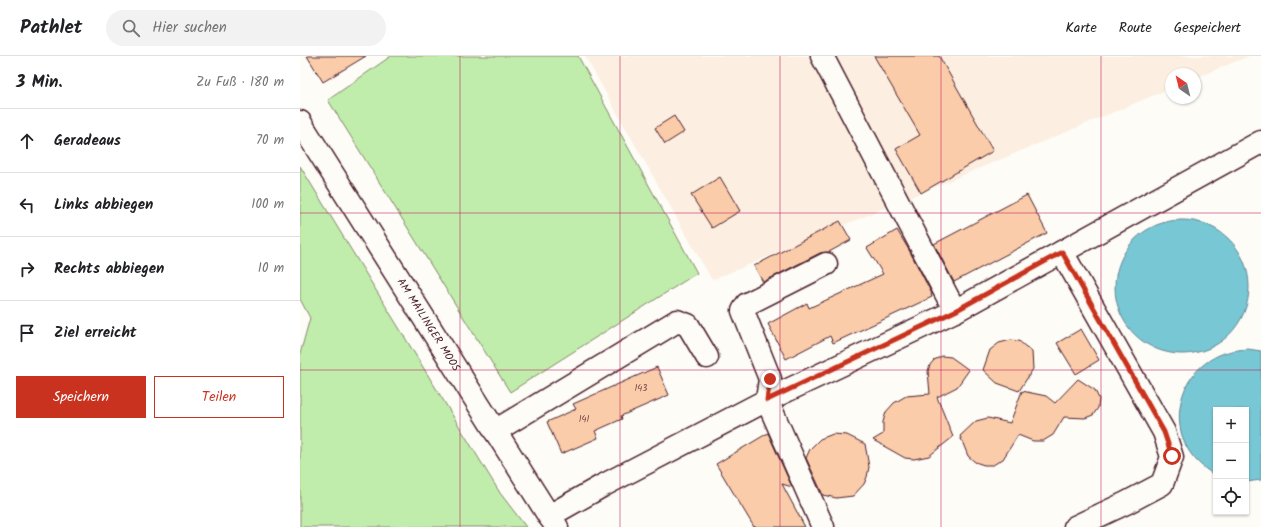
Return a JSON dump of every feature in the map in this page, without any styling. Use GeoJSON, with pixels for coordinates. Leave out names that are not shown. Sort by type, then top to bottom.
{"type":"FeatureCollection","features":[{"type":"Feature","properties":{"kind":"street"},"geometry":{"type":"LineString","coordinates":[[822,56],[955,311]]}},
{"type":"Feature","properties":{"kind":"street","name":"AM MAILINGER MOOS"},"geometry":{"type":"LineString","coordinates":[[300,122],[553,522]]}},
{"type":"Feature","properties":{"kind":"street"},"geometry":{"type":"LineString","coordinates":[[553,522],[602,486],[767,400],[955,311],[1261,142]]}},
{"type":"Feature","properties":{"kind":"street"},"geometry":{"type":"LineString","coordinates":[[1062,252],[1164,432],[1172,456],[1162,484],[1075,527]]}},
{"type":"Feature","properties":{"kind":"street"},"geometry":{"type":"LineString","coordinates":[[823,527],[767,400],[770,379],[743,311],[748,304],[826,264]]}},
{"type":"Feature","properties":{"kind":"street"},"geometry":{"type":"LineString","coordinates":[[495,431],[677,321],[688,324],[707,357]]}},
{"type":"Feature","properties":{"kind":"shaded area"},"geometry":{"type":"Polygon","coordinates":[[[585,56],[1249,56],[1201,76],[1201,68],[1165,68],[1165,91],[712,280],[585,56]]]}},
{"type":"Feature","properties":{"kind":"green space"},"geometry":{"type":"Polygon","coordinates":[[[391,56],[578,56],[697,273],[510,392],[328,100],[391,56]]]}},
{"type":"Feature","properties":{"kind":"green space"},"geometry":{"type":"Polygon","coordinates":[[[300,166],[500,493],[526,527],[300,527],[300,354],[310,318],[300,299],[300,166]]]}},
{"type":"Feature","properties":{"kind":"water"},"geometry":{"type":"Polygon","coordinates":[[[1182,220],[1201,223],[1213,228],[1229,240],[1241,256],[1246,268],[1249,287],[1246,306],[1241,318],[1229,334],[1213,346],[1201,351],[1182,354],[1163,351],[1151,346],[1135,334],[1123,318],[1118,306],[1115,287],[1118,268],[1123,256],[1135,240],[1151,228],[1163,223],[1182,220]]]}},
{"type":"Feature","properties":{"kind":"water"},"geometry":{"type":"Polygon","coordinates":[[[1248,349],[1261,351],[1261,480],[1249,482],[1249,407],[1213,407],[1213,474],[1201,465],[1189,451],[1183,439],[1180,427],[1179,414],[1181,401],[1191,378],[1210,360],[1224,353],[1248,349]]]}},
{"type":"Feature","properties":{"kind":"building"},"geometry":{"type":"Polygon","coordinates":[[[307,56],[366,56],[323,82],[307,56]]]}},
{"type":"Feature","properties":{"kind":"building"},"geometry":{"type":"Polygon","coordinates":[[[874,56],[939,56],[993,151],[921,193],[896,149],[920,135],[874,56]]]}},
{"type":"Feature","properties":{"kind":"building"},"geometry":{"type":"Polygon","coordinates":[[[674,116],[684,132],[665,144],[655,128],[674,116]]]}},
{"type":"Feature","properties":{"kind":"building"},"geometry":{"type":"Polygon","coordinates":[[[720,177],[740,211],[712,228],[691,195],[720,177]]]}},
{"type":"Feature","properties":{"kind":"building"},"geometry":{"type":"Polygon","coordinates":[[[1027,195],[1047,233],[954,282],[934,244],[1027,195]]]}},
{"type":"Feature","properties":{"kind":"building"},"geometry":{"type":"Polygon","coordinates":[[[840,221],[851,240],[829,252],[820,253],[763,282],[754,266],[840,221]]]}},
{"type":"Feature","properties":{"kind":"building"},"geometry":{"type":"Polygon","coordinates":[[[897,230],[932,294],[932,297],[833,343],[830,336],[786,359],[768,324],[807,303],[809,308],[883,274],[867,248],[897,230]]]}},
{"type":"Feature","properties":{"kind":"building"},"geometry":{"type":"Polygon","coordinates":[[[1081,329],[1099,360],[1076,374],[1057,343],[1081,329]]]}},
{"type":"Feature","properties":{"kind":"building"},"geometry":{"type":"Polygon","coordinates":[[[1011,340],[1019,341],[1032,352],[1033,369],[1019,391],[997,383],[983,370],[990,350],[999,343],[1011,340]]]}},
{"type":"Feature","properties":{"kind":"building"},"geometry":{"type":"Polygon","coordinates":[[[942,356],[951,357],[969,370],[957,387],[937,397],[953,437],[929,456],[914,459],[905,458],[873,440],[883,434],[883,422],[886,412],[894,403],[906,396],[930,394],[928,371],[934,360],[942,356]]]}},
{"type":"Feature","properties":{"kind":"building"},"geometry":{"type":"Polygon","coordinates":[[[657,367],[669,395],[621,416],[622,419],[595,431],[598,438],[561,454],[547,422],[576,409],[573,404],[657,367]]]}},
{"type":"Feature","properties":{"kind":"building"},"geometry":{"type":"Polygon","coordinates":[[[1078,379],[1095,390],[1099,399],[1098,408],[1093,415],[1085,418],[1064,417],[1053,435],[1043,441],[1033,441],[1018,435],[1003,459],[993,465],[984,465],[975,462],[968,456],[960,436],[976,421],[988,418],[1010,423],[1022,391],[1046,396],[1055,403],[1078,379]]]}},
{"type":"Feature","properties":{"kind":"building"},"geometry":{"type":"Polygon","coordinates":[[[768,433],[792,487],[782,484],[805,527],[754,527],[716,464],[768,433]]]}},
{"type":"Feature","properties":{"kind":"building"},"geometry":{"type":"Polygon","coordinates":[[[833,434],[847,435],[865,444],[869,467],[867,477],[864,484],[853,496],[836,498],[823,495],[806,458],[810,449],[820,439],[833,434]]]}},
{"type":"Feature","properties":{"kind":"route"},"geometry":{"type":"LineString","coordinates":[[770,379],[767,400],[955,311],[1062,252],[1164,432],[1172,456]]}}]}
